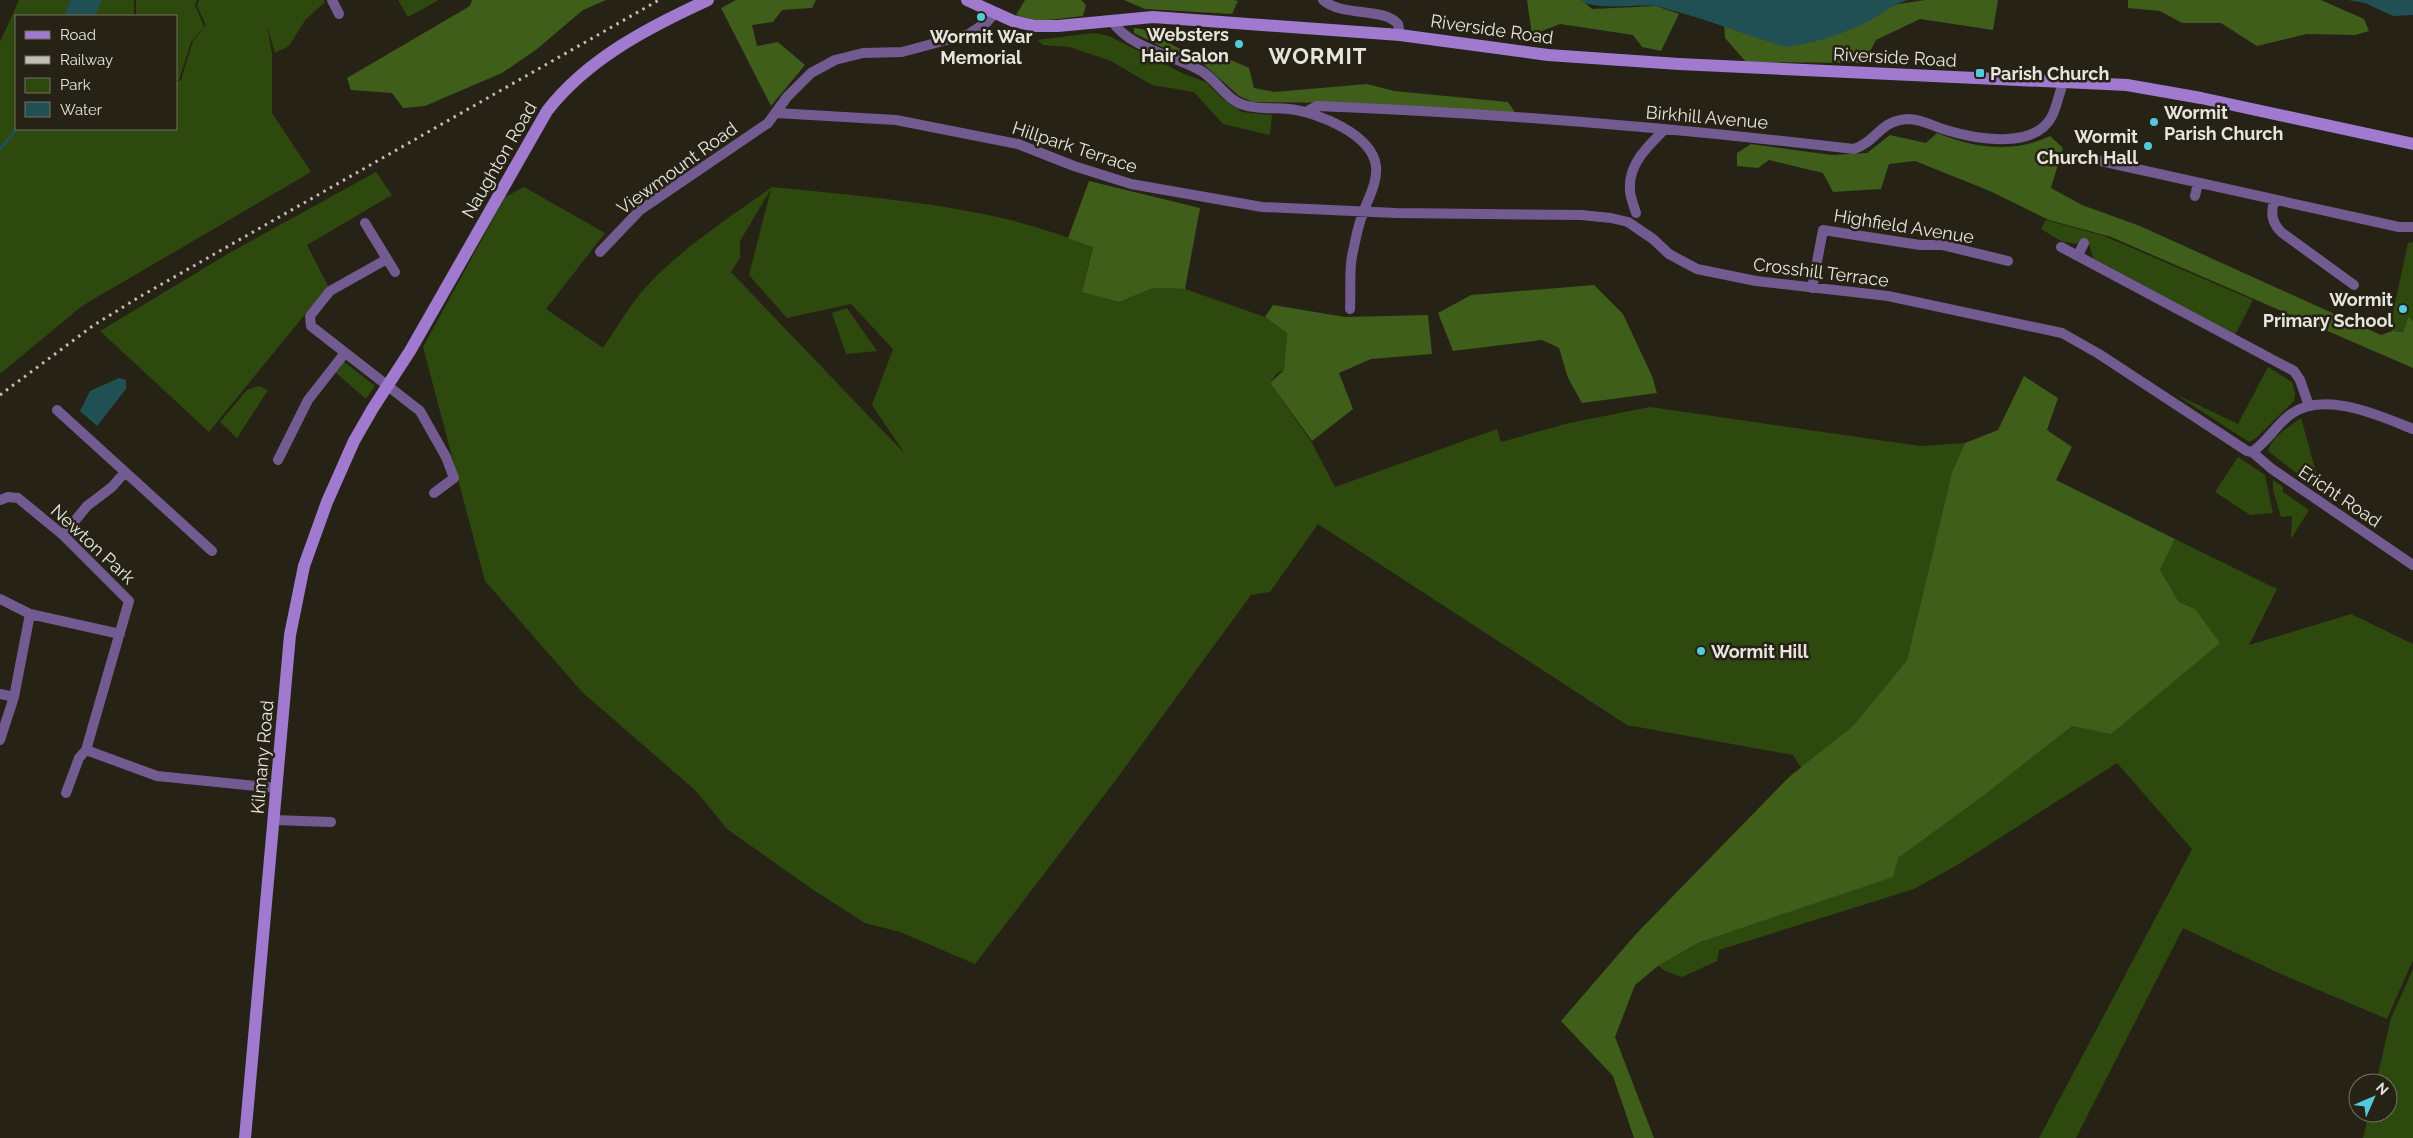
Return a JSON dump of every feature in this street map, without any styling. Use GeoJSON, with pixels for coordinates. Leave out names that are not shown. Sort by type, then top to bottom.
{"type":"FeatureCollection","features":[{"type":"Feature","properties":{"kind":"main road","name":"Naughton Road"},"geometry":{"type":"LineString","coordinates":[[384,392],[410,351],[540,121],[558,97],[578,76],[599,60],[708,0]]}},
{"type":"Feature","properties":{"kind":"main road"},"geometry":{"type":"LineString","coordinates":[[967,0],[1013,21],[1035,26],[1154,17],[1400,35]]}},
{"type":"Feature","properties":{"kind":"main road","name":"Riverside Road"},"geometry":{"type":"LineString","coordinates":[[1400,35],[1548,55],[1679,64],[2128,86],[2183,95],[2413,144]]}},
{"type":"Feature","properties":{"kind":"main road","name":"Kilmany Road"},"geometry":{"type":"LineString","coordinates":[[245,1138],[290,636],[304,566],[338,476],[362,425],[384,392]]}},
{"type":"Feature","properties":{"kind":"street"},"geometry":{"type":"LineString","coordinates":[[332,0],[339,14]]}},
{"type":"Feature","properties":{"kind":"street"},"geometry":{"type":"LineString","coordinates":[[1323,0],[1333,7],[1395,20],[1398,24],[1400,35]]}},
{"type":"Feature","properties":{"kind":"street","name":"Viewmount Road"},"geometry":{"type":"LineString","coordinates":[[600,252],[640,210],[759,130],[810,73],[835,60],[863,53],[902,52],[969,34],[987,22],[995,13]]}},
{"type":"Feature","properties":{"kind":"street"},"geometry":{"type":"LineString","coordinates":[[1112,21],[1123,33],[1158,53],[1206,74],[1229,96],[1242,105],[1254,108],[1289,109],[1306,112],[1350,131],[1364,141],[1373,155],[1376,166],[1375,181],[1364,210],[1352,258],[1350,309]]}},
{"type":"Feature","properties":{"kind":"street","name":"Birkhill Avenue"},"geometry":{"type":"LineString","coordinates":[[1306,112],[1317,106],[1428,110],[1665,129],[1854,149],[1864,146],[1887,124],[1912,119],[1968,136],[1994,139],[2028,136],[2041,130],[2052,117],[2063,83]]}},
{"type":"Feature","properties":{"kind":"street","name":"Hillpark Terrace"},"geometry":{"type":"LineString","coordinates":[[776,113],[896,120],[1009,142],[1130,184],[1205,198],[1262,207],[1364,210]]}},
{"type":"Feature","properties":{"kind":"street"},"geometry":{"type":"LineString","coordinates":[[1636,213],[1630,189],[1632,173],[1646,148],[1665,129]]}},
{"type":"Feature","properties":{"kind":"street"},"geometry":{"type":"LineString","coordinates":[[2087,158],[2399,227],[2413,227]]}},
{"type":"Feature","properties":{"kind":"street"},"geometry":{"type":"LineString","coordinates":[[2195,196],[2198,183]]}},
{"type":"Feature","properties":{"kind":"street"},"geometry":{"type":"LineString","coordinates":[[2274,200],[2271,214],[2274,224],[2281,232],[2354,285]]}},
{"type":"Feature","properties":{"kind":"street","name":"Crosshill Terrace"},"geometry":{"type":"LineString","coordinates":[[1364,210],[1396,213],[1571,215],[1611,218],[1628,222],[1653,239],[1674,258],[1697,269],[1756,281],[1888,296],[2062,333],[2099,354],[2247,451],[2252,452]]}},
{"type":"Feature","properties":{"kind":"street"},"geometry":{"type":"LineString","coordinates":[[365,223],[395,272]]}},
{"type":"Feature","properties":{"kind":"street","name":"Highfield Avenue"},"geometry":{"type":"LineString","coordinates":[[1812,288],[1823,230],[1920,246],[1942,245],[2008,260]]}},
{"type":"Feature","properties":{"kind":"street"},"geometry":{"type":"LineString","coordinates":[[2078,255],[2084,243]]}},
{"type":"Feature","properties":{"kind":"street"},"geometry":{"type":"LineString","coordinates":[[2061,247],[2294,371],[2300,380],[2309,406]]}},
{"type":"Feature","properties":{"kind":"street"},"geometry":{"type":"LineString","coordinates":[[387,259],[330,291],[310,316],[311,326],[384,392],[420,411],[446,456],[454,478],[434,493]]}},
{"type":"Feature","properties":{"kind":"street"},"geometry":{"type":"LineString","coordinates":[[278,460],[308,400],[344,354]]}},
{"type":"Feature","properties":{"kind":"street"},"geometry":{"type":"LineString","coordinates":[[2252,452],[2292,413],[2309,406],[2332,405],[2365,409],[2413,429]]}},
{"type":"Feature","properties":{"kind":"street"},"geometry":{"type":"LineString","coordinates":[[57,410],[212,551]]}},
{"type":"Feature","properties":{"kind":"street","name":"Ericht Road"},"geometry":{"type":"LineString","coordinates":[[2252,452],[2272,469],[2413,565]]}},
{"type":"Feature","properties":{"kind":"street"},"geometry":{"type":"LineString","coordinates":[[63,535],[87,506],[112,487],[125,472]]}},
{"type":"Feature","properties":{"kind":"street","name":"Newton Park"},"geometry":{"type":"LineString","coordinates":[[0,500],[8,497],[18,498],[63,535],[126,596],[128,606],[120,634]]}},
{"type":"Feature","properties":{"kind":"street"},"geometry":{"type":"LineString","coordinates":[[0,599],[30,614],[120,634],[86,750],[79,758],[66,793]]}},
{"type":"Feature","properties":{"kind":"street"},"geometry":{"type":"LineString","coordinates":[[0,740],[14,697],[30,614]]}},
{"type":"Feature","properties":{"kind":"street"},"geometry":{"type":"LineString","coordinates":[[0,694],[14,697]]}},
{"type":"Feature","properties":{"kind":"street"},"geometry":{"type":"LineString","coordinates":[[86,750],[157,776],[276,788]]}},
{"type":"Feature","properties":{"kind":"street"},"geometry":{"type":"LineString","coordinates":[[274,820],[331,822]]}},
{"type":"Feature","properties":{"kind":"green space"},"geometry":{"type":"Polygon","coordinates":[[[19,0],[134,0],[134,15],[15,15],[15,130],[178,130],[178,81],[181,80],[193,41],[206,25],[197,6],[199,0],[324,0],[325,2],[306,19],[289,46],[275,53],[267,25],[272,54],[272,113],[311,172],[82,306],[0,374],[0,42],[19,0]]]}},
{"type":"Feature","properties":{"kind":"green space"},"geometry":{"type":"Polygon","coordinates":[[[136,0],[197,0],[195,5],[204,27],[191,42],[179,80],[178,15],[136,15],[136,0]]]}},
{"type":"Feature","properties":{"kind":"green space"},"geometry":{"type":"Polygon","coordinates":[[[398,0],[439,0],[408,17],[398,0]]]}},
{"type":"Feature","properties":{"kind":"green space"},"geometry":{"type":"Polygon","coordinates":[[[472,0],[606,0],[583,10],[537,49],[502,73],[425,106],[403,108],[392,93],[351,90],[347,78],[470,6],[472,0]]]}},
{"type":"Feature","properties":{"kind":"green space"},"geometry":{"type":"Polygon","coordinates":[[[736,0],[816,0],[812,8],[782,10],[773,22],[752,25],[757,46],[778,42],[805,65],[771,106],[721,8],[736,0]]]}},
{"type":"Feature","properties":{"kind":"green space"},"geometry":{"type":"Polygon","coordinates":[[[1025,0],[1081,0],[1086,5],[1083,16],[1039,21],[1016,15],[1025,0]]]}},
{"type":"Feature","properties":{"kind":"green space"},"geometry":{"type":"Polygon","coordinates":[[[1124,0],[1238,1],[1232,14],[1145,9],[1124,0]]]}},
{"type":"Feature","properties":{"kind":"green space"},"geometry":{"type":"Polygon","coordinates":[[[1527,0],[1582,0],[1592,9],[1656,6],[1679,14],[1661,51],[1642,47],[1633,35],[1560,24],[1532,35],[1527,0]]]}},
{"type":"Feature","properties":{"kind":"green space"},"geometry":{"type":"Polygon","coordinates":[[[1925,0],[1998,0],[1993,30],[1920,19],[1876,40],[1864,63],[1746,62],[1725,38],[1724,24],[1853,23],[1898,4],[1925,0]]]}},
{"type":"Feature","properties":{"kind":"green space"},"geometry":{"type":"Polygon","coordinates":[[[2128,0],[2321,0],[2364,19],[2369,31],[2355,35],[2307,34],[2257,46],[2221,23],[2182,23],[2160,11],[2128,8],[2128,0]]]}},
{"type":"Feature","properties":{"kind":"green space"},"geometry":{"type":"Polygon","coordinates":[[[1134,28],[1142,29],[1182,50],[1224,57],[1249,68],[1254,88],[1274,92],[1367,84],[1394,91],[1508,102],[1516,114],[1359,103],[1253,102],[1239,96],[1200,61],[1168,50],[1134,33],[1134,28]]]}},
{"type":"Feature","properties":{"kind":"green space"},"geometry":{"type":"Polygon","coordinates":[[[1094,33],[1109,36],[1184,74],[1206,82],[1223,99],[1242,112],[1272,115],[1270,135],[1223,124],[1194,92],[1152,85],[1111,61],[1070,47],[1043,45],[1037,40],[1094,33]]]}},
{"type":"Feature","properties":{"kind":"green space"},"geometry":{"type":"Polygon","coordinates":[[[1937,133],[1965,142],[1994,147],[2022,145],[2050,136],[2063,148],[2051,188],[2082,205],[2140,226],[2381,335],[2392,331],[2403,332],[2409,316],[2413,321],[2413,368],[2111,237],[2049,220],[1990,191],[1915,161],[1889,164],[1881,189],[1833,192],[1823,173],[1769,160],[1758,168],[1737,166],[1737,153],[1751,144],[1832,155],[1867,153],[1890,135],[1926,143],[1937,133]]]}},
{"type":"Feature","properties":{"kind":"green space"},"geometry":{"type":"Polygon","coordinates":[[[376,172],[392,195],[307,245],[328,286],[209,432],[100,331],[231,252],[376,172]]]}},
{"type":"Feature","properties":{"kind":"green space"},"geometry":{"type":"Polygon","coordinates":[[[1089,181],[1200,208],[1185,289],[1153,288],[1119,302],[1082,292],[1093,247],[1068,238],[1089,181]]]}},
{"type":"Feature","properties":{"kind":"green space"},"geometry":{"type":"Polygon","coordinates":[[[524,187],[605,233],[546,309],[603,348],[634,302],[659,273],[706,234],[772,187],[878,198],[957,209],[1011,220],[1093,246],[1082,291],[1119,302],[1153,288],[1185,289],[1265,317],[1287,333],[1284,370],[1277,373],[1270,383],[1312,443],[1335,487],[1497,429],[1501,442],[1569,423],[1650,407],[1920,446],[1965,443],[1952,472],[1907,660],[1853,726],[1802,769],[1793,755],[1627,725],[1318,524],[1270,592],[1251,595],[1115,781],[975,964],[900,932],[865,923],[812,889],[727,829],[696,791],[582,692],[485,581],[423,347],[505,197],[524,187]],[[771,189],[740,241],[740,258],[731,272],[905,454],[872,405],[893,349],[851,304],[787,318],[749,275],[771,189]]]}},
{"type":"Feature","properties":{"kind":"green space"},"geometry":{"type":"Polygon","coordinates":[[[2046,220],[2104,236],[2253,300],[2235,335],[2093,258],[2088,240],[2082,239],[2076,244],[2061,241],[2041,229],[2046,220]]]}},
{"type":"Feature","properties":{"kind":"green space","name":"Wormit Primary School"},"geometry":{"type":"Polygon","coordinates":[[[2413,242],[2413,321],[2410,316],[2403,332],[2392,331],[2390,326],[2408,243],[2413,242]]]}},
{"type":"Feature","properties":{"kind":"green space"},"geometry":{"type":"Polygon","coordinates":[[[1594,285],[1623,314],[1652,376],[1657,393],[1582,403],[1568,378],[1559,348],[1542,340],[1453,351],[1438,313],[1471,295],[1594,285]]]}},
{"type":"Feature","properties":{"kind":"green space"},"geometry":{"type":"Polygon","coordinates":[[[1273,305],[1345,317],[1428,315],[1432,354],[1371,359],[1339,373],[1353,409],[1312,441],[1270,383],[1284,370],[1287,333],[1265,317],[1273,305]]]}},
{"type":"Feature","properties":{"kind":"green space"},"geometry":{"type":"Polygon","coordinates":[[[847,308],[877,351],[846,354],[832,313],[847,308]]]}},
{"type":"Feature","properties":{"kind":"green space"},"geometry":{"type":"Polygon","coordinates":[[[343,361],[375,386],[366,399],[334,371],[343,361]]]}},
{"type":"Feature","properties":{"kind":"green space"},"geometry":{"type":"Polygon","coordinates":[[[2268,367],[2292,382],[2295,393],[2294,401],[2256,438],[2249,442],[2175,394],[2238,424],[2268,367]]]}},
{"type":"Feature","properties":{"kind":"green space"},"geometry":{"type":"Polygon","coordinates":[[[2024,376],[2058,398],[2047,430],[2072,447],[2056,480],[2175,539],[2160,570],[2179,602],[2195,609],[2220,643],[2111,734],[2072,726],[1984,795],[1898,858],[1893,877],[1700,942],[1658,966],[1635,985],[1615,1037],[1654,1138],[1634,1138],[1613,1076],[1561,1021],[1636,934],[1789,777],[1853,726],[1907,660],[1952,472],[1965,443],[1998,430],[2024,376]]]}},
{"type":"Feature","properties":{"kind":"green space"},"geometry":{"type":"Polygon","coordinates":[[[259,386],[268,390],[237,438],[220,422],[247,390],[259,386]]]}},
{"type":"Feature","properties":{"kind":"green space"},"geometry":{"type":"Polygon","coordinates":[[[2301,418],[2322,493],[2268,451],[2277,436],[2301,418]]]}},
{"type":"Feature","properties":{"kind":"green space"},"geometry":{"type":"Polygon","coordinates":[[[2238,457],[2265,475],[2273,513],[2250,515],[2215,492],[2238,457]]]}},
{"type":"Feature","properties":{"kind":"green space"},"geometry":{"type":"Polygon","coordinates":[[[2273,480],[2283,487],[2283,492],[2309,510],[2291,539],[2292,516],[2281,517],[2273,490],[2273,480]]]}},
{"type":"Feature","properties":{"kind":"green space"},"geometry":{"type":"Polygon","coordinates":[[[2175,539],[2277,589],[2249,645],[2351,614],[2413,644],[2413,960],[2387,1019],[2283,975],[2183,928],[2076,1138],[2039,1138],[2192,849],[2117,763],[1959,864],[1914,889],[1719,950],[1717,961],[1682,977],[1665,971],[1658,966],[1700,942],[1898,858],[2195,609],[2179,602],[2160,570],[2175,539]]]}},
{"type":"Feature","properties":{"kind":"green space"},"geometry":{"type":"Polygon","coordinates":[[[2413,969],[2413,1138],[2363,1138],[2367,1123],[2398,1123],[2398,1073],[2378,1073],[2391,1018],[2413,969]]]}},
{"type":"Feature","properties":{"kind":"water"},"geometry":{"type":"Polygon","coordinates":[[[70,0],[102,0],[95,15],[65,15],[70,0]]]}},
{"type":"Feature","properties":{"kind":"water"},"geometry":{"type":"Polygon","coordinates":[[[1580,0],[1908,0],[1848,31],[1816,41],[1785,47],[1705,20],[1659,7],[1605,6],[1580,0]]]}},
{"type":"Feature","properties":{"kind":"water"},"geometry":{"type":"Polygon","coordinates":[[[2348,0],[2413,0],[2413,15],[2393,16],[2365,3],[2348,0]]]}},
{"type":"Feature","properties":{"kind":"water"},"geometry":{"type":"Polygon","coordinates":[[[119,378],[126,380],[126,389],[97,426],[80,411],[90,391],[119,378]]]}},
{"type":"Feature","properties":{"kind":"waterway"},"geometry":{"type":"LineString","coordinates":[[0,149],[16,130]]}},
{"type":"Feature","properties":{"kind":"railway"},"geometry":{"type":"LineString","coordinates":[[0,395],[94,325],[141,296],[659,0]]}},
{"type":"Feature","properties":{"kind":"place","name":"Wormit War Memorial"},"geometry":{"type":"Point","coordinates":[981,17]}},
{"type":"Feature","properties":{"kind":"place","name":"Websters Hair Salon"},"geometry":{"type":"Point","coordinates":[1239,44]}},
{"type":"Feature","properties":{"kind":"place","name":"Parish Church"},"geometry":{"type":"Point","coordinates":[1980,73]}},
{"type":"Feature","properties":{"kind":"place","name":"Wormit Parish Church"},"geometry":{"type":"Point","coordinates":[2154,122]}},
{"type":"Feature","properties":{"kind":"place","name":"Wormit Church Hall"},"geometry":{"type":"Point","coordinates":[2148,146]}},
{"type":"Feature","properties":{"kind":"place","name":"Wormit Primary School"},"geometry":{"type":"Point","coordinates":[2403,309]}},
{"type":"Feature","properties":{"kind":"place","name":"Wormit Hill"},"geometry":{"type":"Point","coordinates":[1701,651]}},
{"type":"Feature","properties":{"kind":"district","name":"WORMIT"},"geometry":{"type":"Point","coordinates":[1318,56]}}]}
